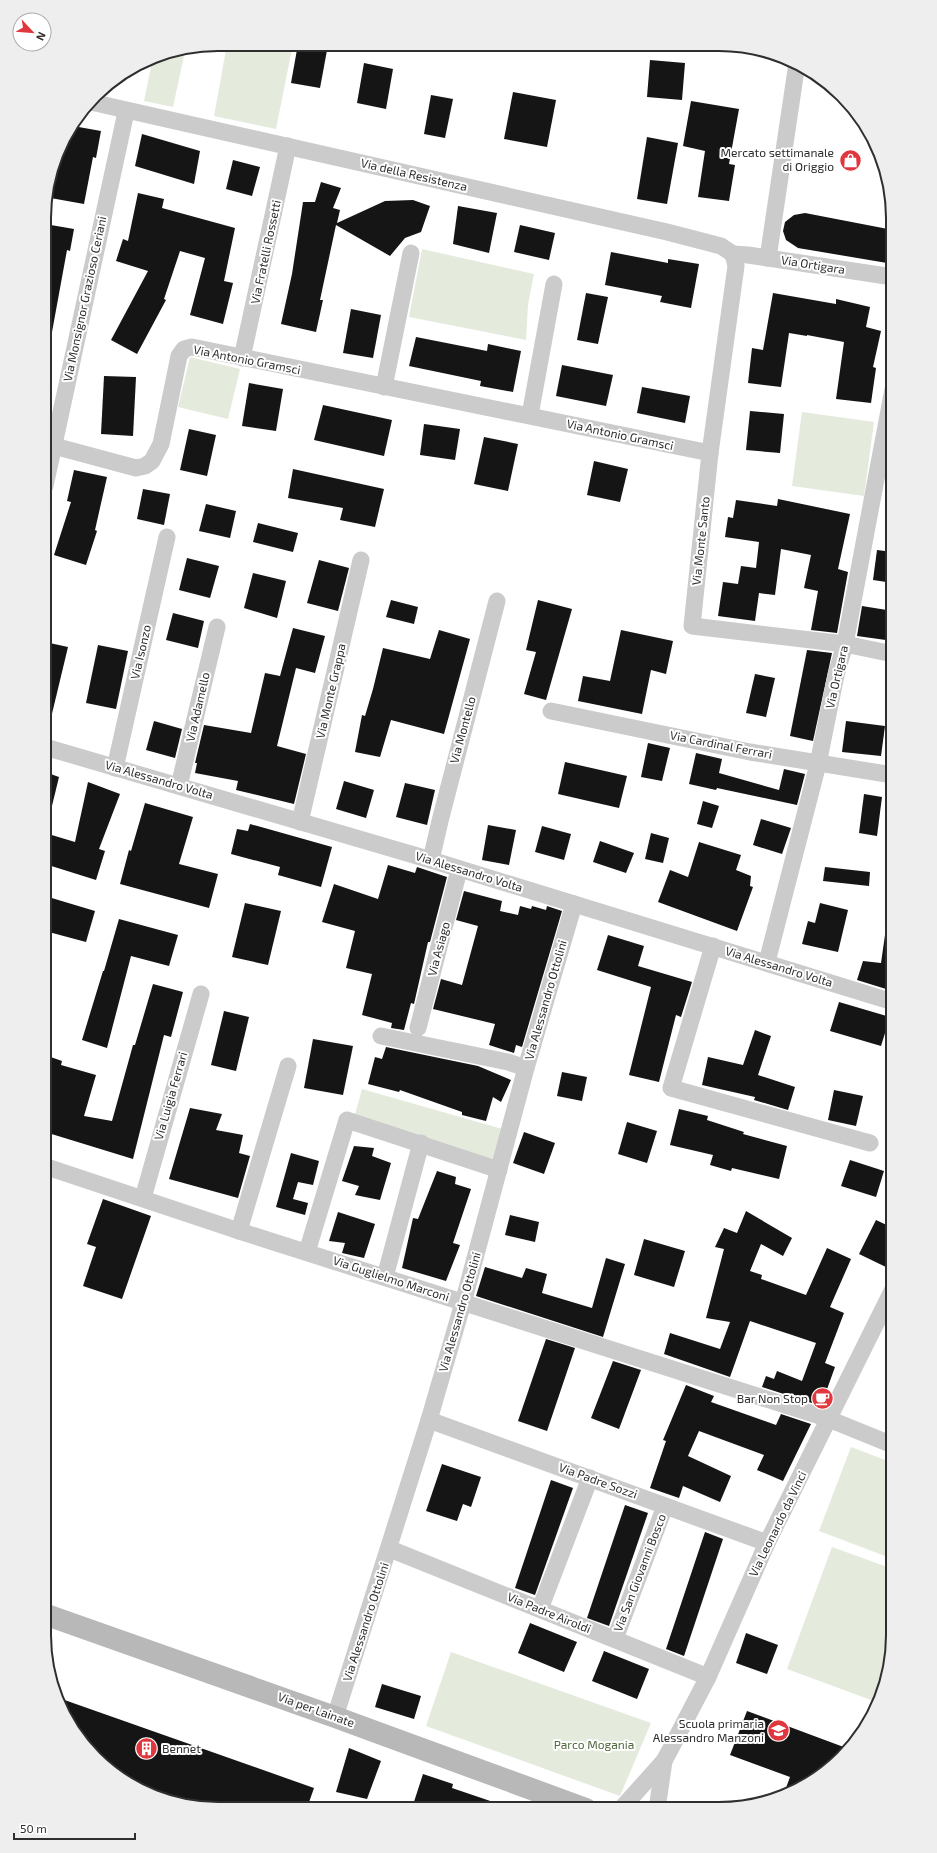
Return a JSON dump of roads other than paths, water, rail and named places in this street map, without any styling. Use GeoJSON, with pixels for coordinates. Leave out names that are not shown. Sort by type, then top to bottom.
{"type":"FeatureCollection","features":[{"type":"Feature","properties":{"kind":"street"},"geometry":{"type":"LineString","coordinates":[[768,258],[796,70]]}},
{"type":"Feature","properties":{"kind":"street","name":"Via della Resistenza"},"geometry":{"type":"LineString","coordinates":[[97,103],[126,112],[288,146],[667,232],[721,246],[733,254]]}},
{"type":"Feature","properties":{"kind":"street","name":"Via Monsignor Grazioso Ceriani"},"geometry":{"type":"LineString","coordinates":[[51,459],[126,112]]}},
{"type":"Feature","properties":{"kind":"street","name":"Via Fratelli Rossetti"},"geometry":{"type":"LineString","coordinates":[[242,358],[288,146]]}},
{"type":"Feature","properties":{"kind":"street"},"geometry":{"type":"LineString","coordinates":[[384,388],[411,253]]}},
{"type":"Feature","properties":{"kind":"street","name":"Via Ortigara"},"geometry":{"type":"LineString","coordinates":[[733,254],[886,276]]}},
{"type":"Feature","properties":{"kind":"street","name":"Via Monte Santo"},"geometry":{"type":"LineString","coordinates":[[733,254],[736,266],[710,453],[692,626],[845,644],[886,653]]}},
{"type":"Feature","properties":{"kind":"street"},"geometry":{"type":"LineString","coordinates":[[530,415],[554,284]]}},
{"type":"Feature","properties":{"kind":"street","name":"Via Antonio Gramsci"},"geometry":{"type":"LineString","coordinates":[[54,446],[136,468],[145,466],[152,461],[161,444],[179,356],[184,349],[192,347],[384,388],[530,415],[710,453]]}},
{"type":"Feature","properties":{"kind":"street","name":"Via Ortigara"},"geometry":{"type":"LineString","coordinates":[[767,962],[818,764],[836,676],[845,644],[886,426]]}},
{"type":"Feature","properties":{"kind":"street","name":"Via Isonzo"},"geometry":{"type":"LineString","coordinates":[[115,768],[167,537]]}},
{"type":"Feature","properties":{"kind":"street","name":"Via Monte Grappa"},"geometry":{"type":"LineString","coordinates":[[300,822],[361,560]]}},
{"type":"Feature","properties":{"kind":"street","name":"Via Montello"},"geometry":{"type":"LineString","coordinates":[[431,860],[497,601]]}},
{"type":"Feature","properties":{"kind":"street","name":"Via Adamello"},"geometry":{"type":"LineString","coordinates":[[179,786],[217,627]]}},
{"type":"Feature","properties":{"kind":"street","name":"Via Cardinal Ferrari"},"geometry":{"type":"LineString","coordinates":[[551,711],[750,752],[886,775]]}},
{"type":"Feature","properties":{"kind":"street","name":"Via Alessandro Volta"},"geometry":{"type":"LineString","coordinates":[[51,748],[431,860],[886,1000]]}},
{"type":"Feature","properties":{"kind":"street","name":"Via Asiago"},"geometry":{"type":"LineString","coordinates":[[418,1028],[460,870]]}},
{"type":"Feature","properties":{"kind":"street","name":"Via Alessandro Ottolini"},"geometry":{"type":"LineString","coordinates":[[336,1717],[429,1420],[463,1303],[526,1068],[574,904]]}},
{"type":"Feature","properties":{"kind":"street"},"geometry":{"type":"LineString","coordinates":[[713,946],[671,1088],[870,1143]]}},
{"type":"Feature","properties":{"kind":"street","name":"Via Luigia Ferrari"},"geometry":{"type":"LineString","coordinates":[[143,1198],[201,994]]}},
{"type":"Feature","properties":{"kind":"street"},"geometry":{"type":"LineString","coordinates":[[382,1036],[508,1062],[526,1068]]}},
{"type":"Feature","properties":{"kind":"street"},"geometry":{"type":"LineString","coordinates":[[239,1231],[288,1066]]}},
{"type":"Feature","properties":{"kind":"street"},"geometry":{"type":"LineString","coordinates":[[307,1252],[347,1120],[499,1170]]}},
{"type":"Feature","properties":{"kind":"street"},"geometry":{"type":"LineString","coordinates":[[385,1277],[421,1144]]}},
{"type":"Feature","properties":{"kind":"street","name":"Via Guglielmo Marconi"},"geometry":{"type":"LineString","coordinates":[[51,1168],[239,1231],[829,1419],[886,1442]]}},
{"type":"Feature","properties":{"kind":"street","name":"Via Leonardo da Vinci"},"geometry":{"type":"LineString","coordinates":[[664,1761],[708,1677],[767,1543],[886,1303]]}},
{"type":"Feature","properties":{"kind":"street","name":"Via Padre Sozzi"},"geometry":{"type":"LineString","coordinates":[[429,1420],[767,1543]]}},
{"type":"Feature","properties":{"kind":"street"},"geometry":{"type":"LineString","coordinates":[[540,1609],[590,1478]]}},
{"type":"Feature","properties":{"kind":"street","name":"Via San Giovanni Bosco"},"geometry":{"type":"LineString","coordinates":[[615,1640],[665,1506]]}},
{"type":"Feature","properties":{"kind":"street","name":"Via Padre Airoldi"},"geometry":{"type":"LineString","coordinates":[[390,1548],[708,1677]]}},
{"type":"Feature","properties":{"kind":"street","name":"Via per Lainate"},"geometry":{"type":"LineString","coordinates":[[51,1616],[336,1717],[567,1802]]}},
{"type":"Feature","properties":{"kind":"street"},"geometry":{"type":"LineString","coordinates":[[627,1802],[664,1761]]}},
{"type":"Feature","properties":{"kind":"street"},"geometry":{"type":"LineString","coordinates":[[658,1802],[664,1761]]}},
{"type":"Feature","properties":{"kind":"place","name":"Mercato settimanale di Origgio"},"geometry":{"type":"Point","coordinates":[850,160]}},
{"type":"Feature","properties":{"kind":"place","name":"Bar Non Stop"},"geometry":{"type":"Point","coordinates":[823,1399]}},
{"type":"Feature","properties":{"kind":"place","name":"Scuola primaria Alessandro Manzoni"},"geometry":{"type":"Point","coordinates":[779,1731]}},
{"type":"Feature","properties":{"kind":"place","name":"Bennet"},"geometry":{"type":"Point","coordinates":[146,1749]}},
{"type":"Feature","properties":{"kind":"park label","name":"Parco Mogania"},"geometry":{"type":"Point","coordinates":[594,1745]}}]}
